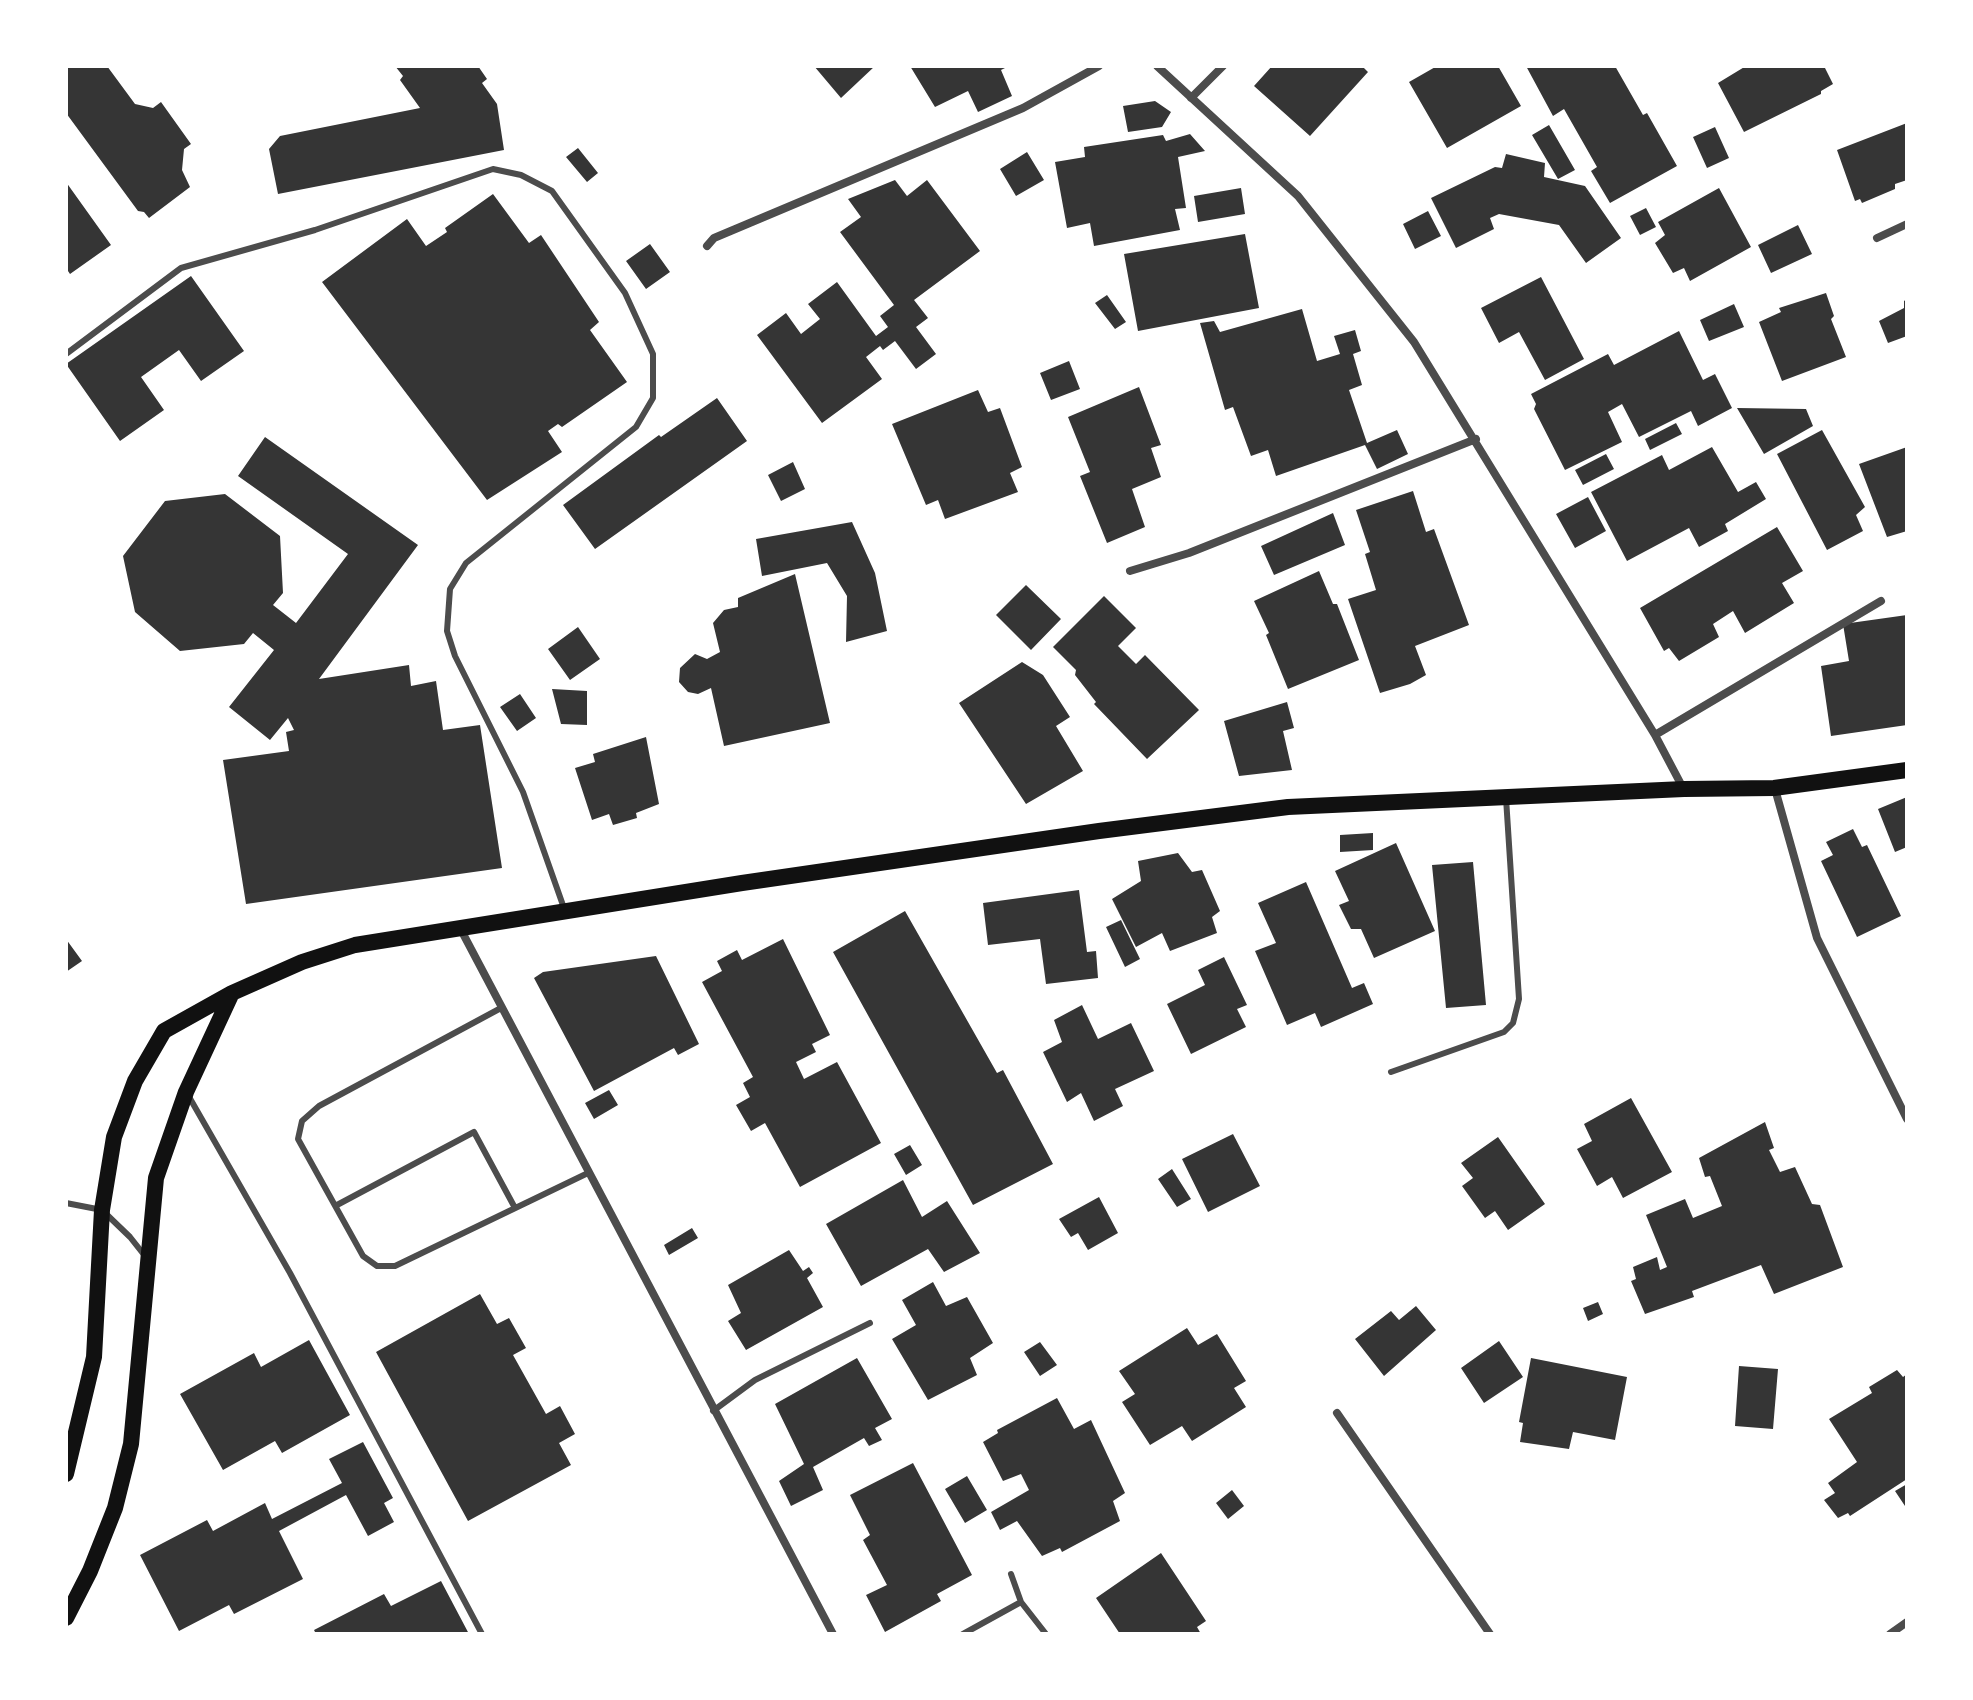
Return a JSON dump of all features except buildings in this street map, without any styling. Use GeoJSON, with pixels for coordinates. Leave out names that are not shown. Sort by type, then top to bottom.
{"type":"FeatureCollection","features":[{"type":"Feature","properties":{"kind":"main road"},"geometry":{"type":"LineString","coordinates":[[66,1474],[94,1357],[102,1210],[114,1137],[135,1081],[164,1031],[279,971],[355,945],[899,859],[1288,807],[1684,789],[1774,788],[1907,770]]}},
{"type":"Feature","properties":{"kind":"main road"},"geometry":{"type":"LineString","coordinates":[[66,1618],[90,1571],[115,1508],[131,1444],[156,1178],[186,1092],[232,993]]}},
{"type":"Feature","properties":{"kind":"street"},"geometry":{"type":"LineString","coordinates":[[707,246],[714,238],[1023,108],[1099,66]]}},
{"type":"Feature","properties":{"kind":"street"},"geometry":{"type":"LineString","coordinates":[[1157,66],[1298,196],[1414,342],[1655,735],[1684,789]]}},
{"type":"Feature","properties":{"kind":"street"},"geometry":{"type":"LineString","coordinates":[[1191,98],[1223,66]]}},
{"type":"Feature","properties":{"kind":"street"},"geometry":{"type":"LineString","coordinates":[[1877,238],[1907,224]]}},
{"type":"Feature","properties":{"kind":"street"},"geometry":{"type":"LineString","coordinates":[[1130,571],[1189,553],[1476,439]]}},
{"type":"Feature","properties":{"kind":"street"},"geometry":{"type":"LineString","coordinates":[[1655,735],[1881,601]]}},
{"type":"Feature","properties":{"kind":"street"},"geometry":{"type":"LineString","coordinates":[[1774,788],[1817,938],[1907,1119]]}},
{"type":"Feature","properties":{"kind":"street"},"geometry":{"type":"LineString","coordinates":[[460,928],[833,1634]]}},
{"type":"Feature","properties":{"kind":"street"},"geometry":{"type":"LineString","coordinates":[[1337,1413],[1490,1634]]}},
{"type":"Feature","properties":{"kind":"street"},"geometry":{"type":"LineString","coordinates":[[1890,1634],[1907,1622]]}},
{"type":"Feature","properties":{"kind":"lane"},"geometry":{"type":"LineString","coordinates":[[66,354],[181,268],[315,230],[493,169],[521,175],[552,191],[625,293],[653,354],[653,398],[636,427],[466,563],[450,589],[447,631],[455,656],[523,792],[565,911]]}},
{"type":"Feature","properties":{"kind":"lane"},"geometry":{"type":"LineString","coordinates":[[1391,1072],[1504,1032],[1513,1023],[1519,999],[1506,798]]}},
{"type":"Feature","properties":{"kind":"lane"},"geometry":{"type":"LineString","coordinates":[[501,1008],[319,1106],[302,1121],[298,1139],[363,1256],[377,1266],[395,1266],[588,1173]]}},
{"type":"Feature","properties":{"kind":"lane"},"geometry":{"type":"LineString","coordinates":[[186,1092],[290,1273],[482,1634]]}},
{"type":"Feature","properties":{"kind":"lane"},"geometry":{"type":"LineString","coordinates":[[337,1205],[474,1132],[515,1208]]}},
{"type":"Feature","properties":{"kind":"lane"},"geometry":{"type":"LineString","coordinates":[[66,1203],[102,1210],[149,1261]]}},
{"type":"Feature","properties":{"kind":"lane"},"geometry":{"type":"LineString","coordinates":[[713,1411],[755,1380],[870,1323]]}},
{"type":"Feature","properties":{"kind":"lane"},"geometry":{"type":"LineString","coordinates":[[1011,1574],[1021,1602],[1046,1634]]}},
{"type":"Feature","properties":{"kind":"lane"},"geometry":{"type":"LineString","coordinates":[[963,1634],[1021,1602]]}}]}
